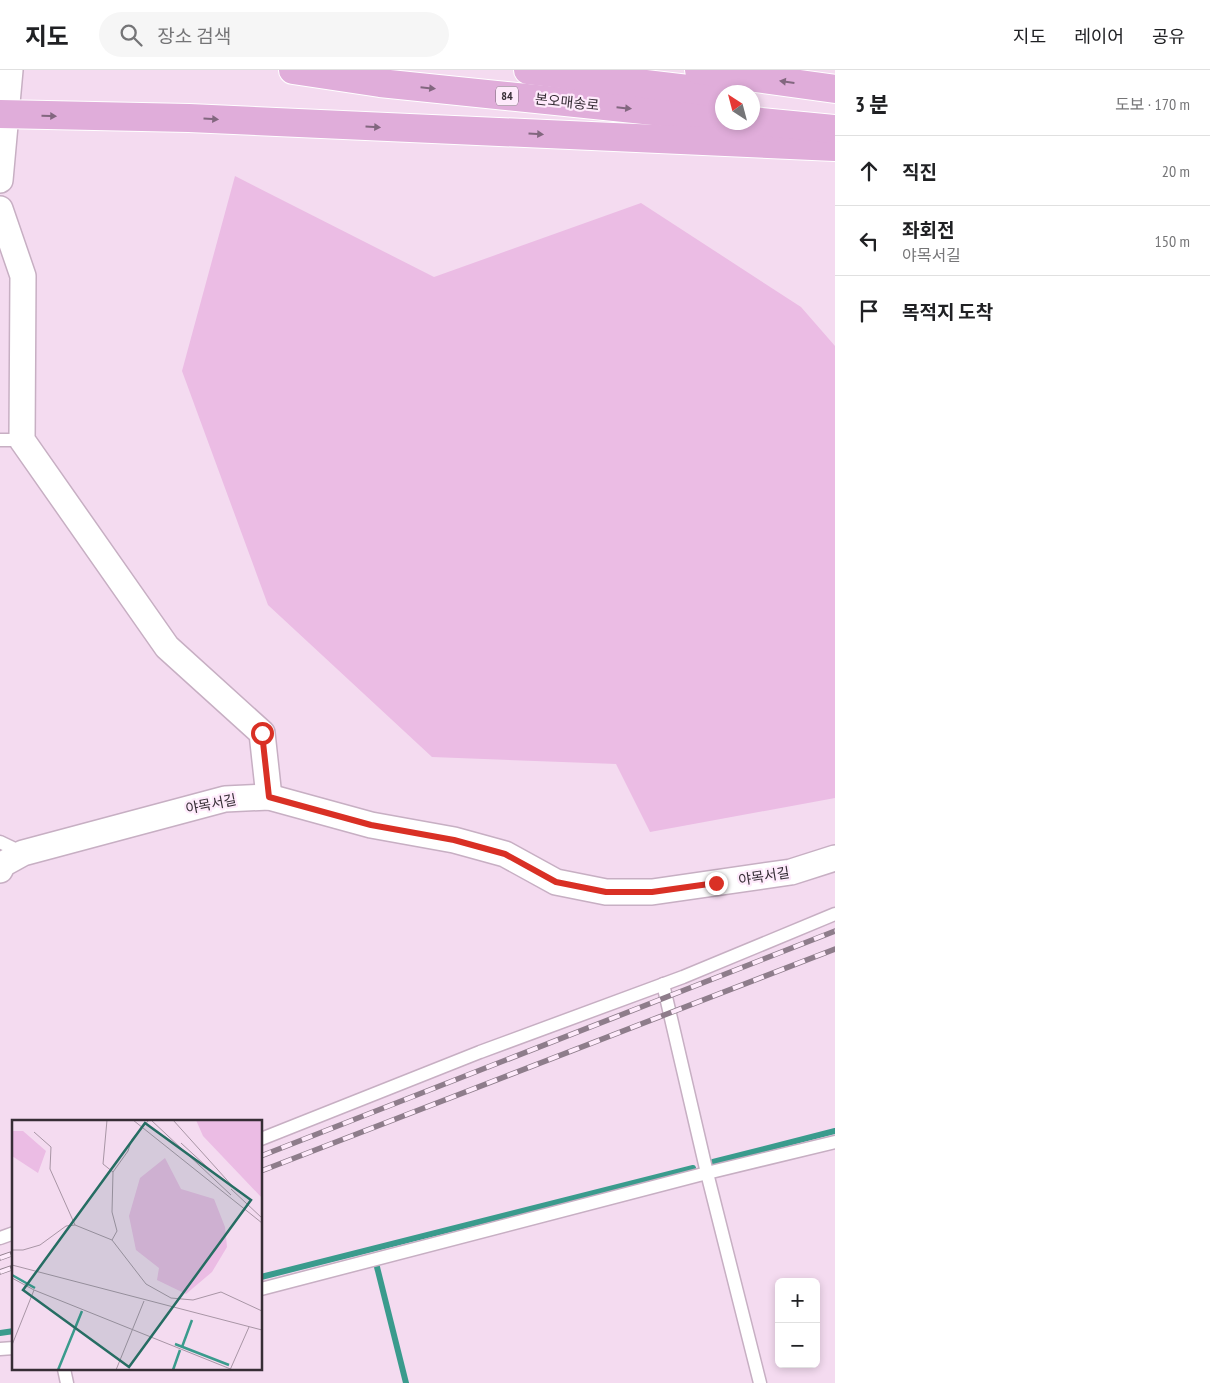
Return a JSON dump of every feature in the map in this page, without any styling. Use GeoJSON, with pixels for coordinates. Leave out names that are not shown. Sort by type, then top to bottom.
{"type":"FeatureCollection","features":[{"type":"Feature","properties":{"kind":"main road","name":"본오매송로"},"geometry":{"type":"LineString","coordinates":[[293,70],[380,83],[715,117]]}},
{"type":"Feature","properties":{"kind":"main road","name":"본오매송로"},"geometry":{"type":"LineString","coordinates":[[528,70],[715,92]]}},
{"type":"Feature","properties":{"kind":"main road"},"geometry":{"type":"LineString","coordinates":[[699,70],[835,89]]}},
{"type":"Feature","properties":{"kind":"main road"},"geometry":{"type":"LineString","coordinates":[[760,97],[835,106]]}},
{"type":"Feature","properties":{"kind":"main road"},"geometry":{"type":"LineString","coordinates":[[3,115],[199,119],[835,147]]}},
{"type":"Feature","properties":{"kind":"main road"},"geometry":{"type":"LineString","coordinates":[[760,122],[835,129]]}},
{"type":"Feature","properties":{"kind":"street"},"geometry":{"type":"LineString","coordinates":[[0,180],[3,115],[10,70]]}},
{"type":"Feature","properties":{"kind":"street"},"geometry":{"type":"LineString","coordinates":[[0,209],[23,276],[11,440],[167,647],[262,733],[269,797]]}},
{"type":"Feature","properties":{"kind":"street","name":"야목서길"},"geometry":{"type":"LineString","coordinates":[[0,870],[4,864],[23,852],[225,799],[269,797],[371,825],[454,840],[505,854],[556,882],[606,892],[652,892],[791,872],[835,858]]}},
{"type":"Feature","properties":{"kind":"lane"},"geometry":{"type":"LineString","coordinates":[[0,842],[23,852]]}},
{"type":"Feature","properties":{"kind":"lane"},"geometry":{"type":"LineString","coordinates":[[262,1138],[480,1052],[663,984],[835,914]]}},
{"type":"Feature","properties":{"kind":"lane"},"geometry":{"type":"LineString","coordinates":[[663,984],[707,1173],[760,1383]]}},
{"type":"Feature","properties":{"kind":"lane"},"geometry":{"type":"LineString","coordinates":[[262,1290],[707,1173],[835,1142]]}},
{"type":"Feature","properties":{"kind":"lane"},"geometry":{"type":"LineString","coordinates":[[0,1238],[12,1234]]}},
{"type":"Feature","properties":{"kind":"lane"},"geometry":{"type":"LineString","coordinates":[[64,1370],[67,1383]]}},
{"type":"Feature","properties":{"kind":"shaded area"},"geometry":{"type":"Polygon","coordinates":[[[235,176],[434,277],[641,203],[801,307],[835,346],[835,798],[650,832],[616,764],[432,757],[268,605],[182,371],[235,176]]]}},
{"type":"Feature","properties":{"kind":"waterway"},"geometry":{"type":"LineString","coordinates":[[713,1162],[835,1131]]}},
{"type":"Feature","properties":{"kind":"waterway"},"geometry":{"type":"LineString","coordinates":[[262,1277],[693,1168]]}},
{"type":"Feature","properties":{"kind":"waterway"},"geometry":{"type":"LineString","coordinates":[[377,1267],[406,1383]]}},
{"type":"Feature","properties":{"kind":"waterway"},"geometry":{"type":"LineString","coordinates":[[0,1333],[12,1331]]}},
{"type":"Feature","properties":{"kind":"railway"},"geometry":{"type":"LineString","coordinates":[[262,1156],[835,931]]}},
{"type":"Feature","properties":{"kind":"railway"},"geometry":{"type":"LineString","coordinates":[[262,1171],[835,949]]}},
{"type":"Feature","properties":{"kind":"railway"},"geometry":{"type":"LineString","coordinates":[[0,1258],[12,1254]]}},
{"type":"Feature","properties":{"kind":"railway"},"geometry":{"type":"LineString","coordinates":[[0,1272],[12,1268]]}},
{"type":"Feature","properties":{"kind":"route"},"geometry":{"type":"LineString","coordinates":[[262,733],[269,797],[371,825],[454,840],[505,854],[556,882],[606,892],[652,892],[716,883]]}}]}
